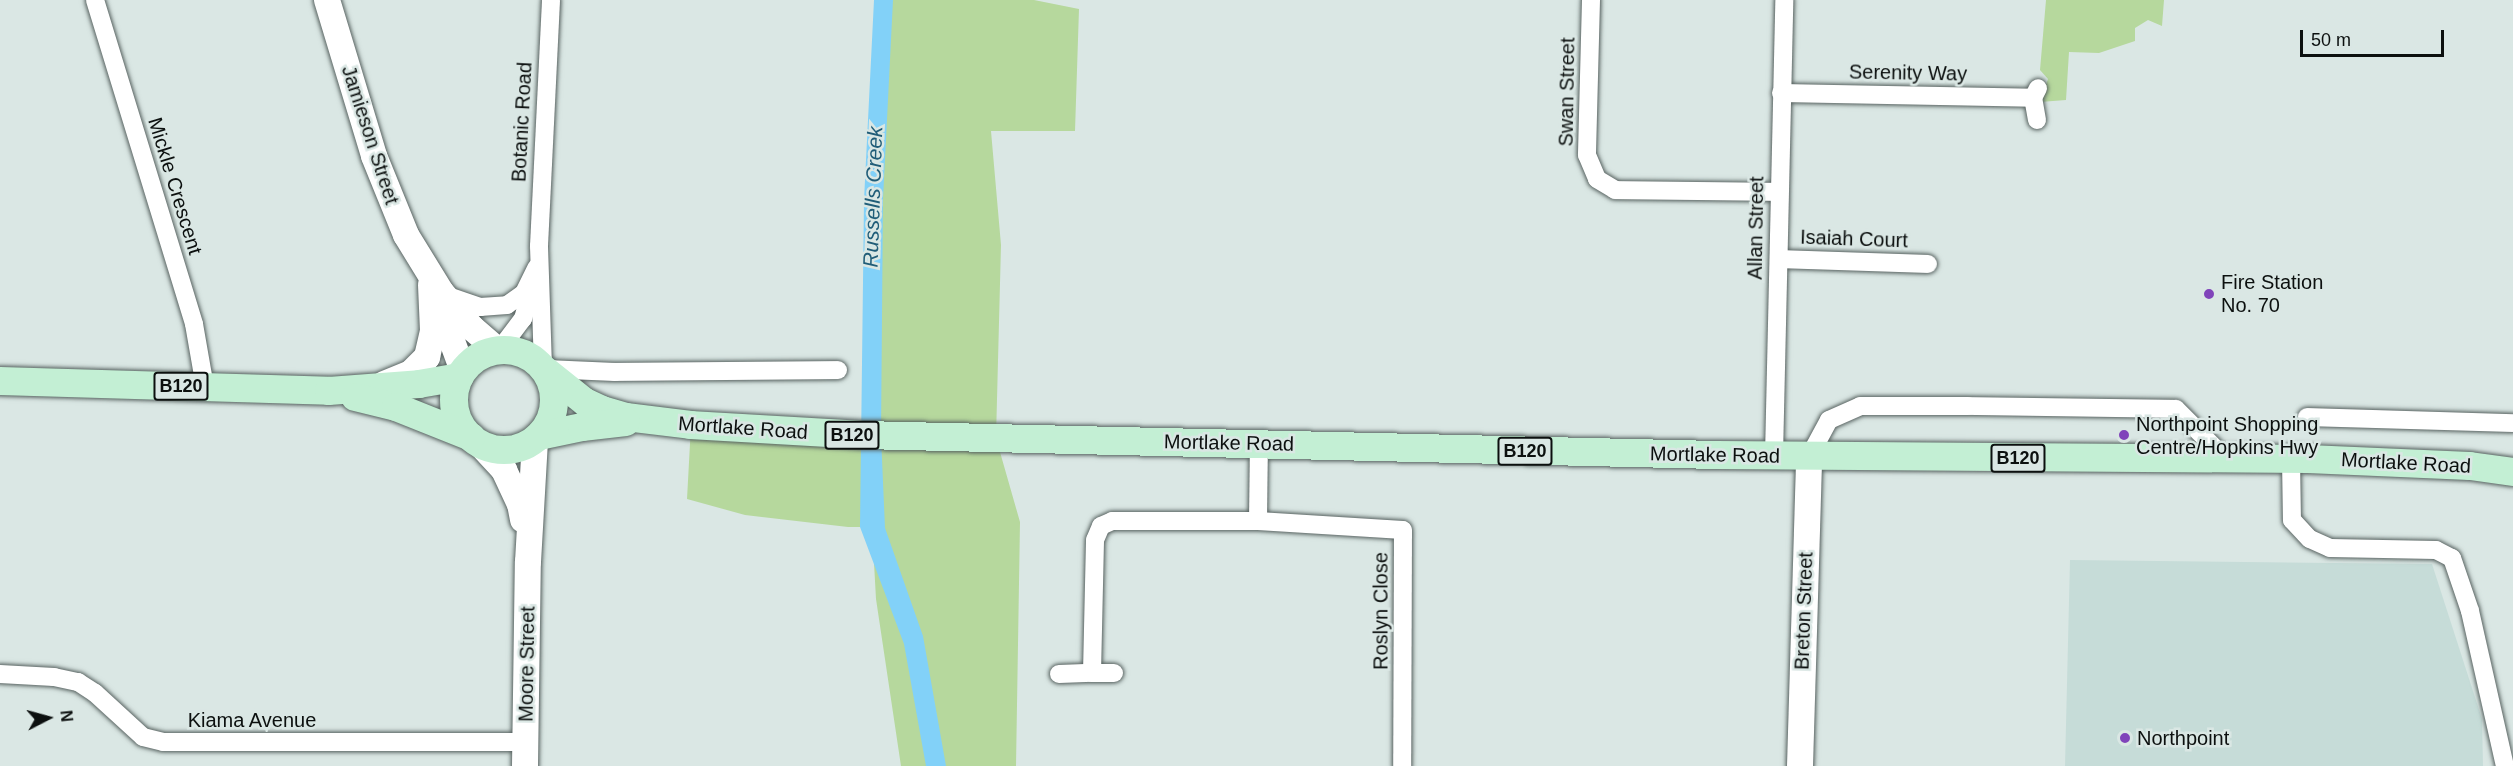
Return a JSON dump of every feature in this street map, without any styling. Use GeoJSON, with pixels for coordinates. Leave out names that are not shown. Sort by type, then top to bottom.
{"type":"FeatureCollection","features":[{"type":"Feature","properties":{"kind":"main road","name":"B120"},"geometry":{"type":"LineString","coordinates":[[0,381],[329,391],[419,384],[461,374],[480,355],[498,350],[521,352],[544,369]]}},
{"type":"Feature","properties":{"kind":"main road","name":"Mortlake Road"},"geometry":{"type":"LineString","coordinates":[[544,369],[573,394],[602,410],[649,422]]}},
{"type":"Feature","properties":{"kind":"main road"},"geometry":{"type":"LineString","coordinates":[[537,438],[549,422],[554,405],[553,388],[544,369]]}},
{"type":"Feature","properties":{"kind":"main road"},"geometry":{"type":"LineString","coordinates":[[461,374],[455,391],[455,408],[460,424],[475,440]]}},
{"type":"Feature","properties":{"kind":"main road","name":"B120"},"geometry":{"type":"LineString","coordinates":[[329,391],[396,407],[503,450],[520,447],[537,438]]}},
{"type":"Feature","properties":{"kind":"main road","name":"Mortlake Road"},"geometry":{"type":"LineString","coordinates":[[537,438],[588,426],[649,422],[862,435],[1809,457],[2291,459],[2423,463],[2513,472]]}},
{"type":"Feature","properties":{"kind":"street","name":"Mickle Crescent"},"geometry":{"type":"LineString","coordinates":[[95,0],[194,324],[206,387]]}},
{"type":"Feature","properties":{"kind":"street","name":"Jamieson Street"},"geometry":{"type":"LineString","coordinates":[[327,0],[374,156],[392,204],[432,281],[461,374]]}},
{"type":"Feature","properties":{"kind":"street","name":"Botanic Road"},"geometry":{"type":"LineString","coordinates":[[544,369],[539,246],[550,0]]}},
{"type":"Feature","properties":{"kind":"street","name":"Swan Street"},"geometry":{"type":"LineString","coordinates":[[1591,0],[1587,155],[1597,179],[1615,190],[1779,192]]}},
{"type":"Feature","properties":{"kind":"street","name":"Allan Street"},"geometry":{"type":"LineString","coordinates":[[1774,456],[1784,0]]}},
{"type":"Feature","properties":{"kind":"street","name":"Serenity Way"},"geometry":{"type":"LineString","coordinates":[[1782,93],[2035,93],[2037,120]]}},
{"type":"Feature","properties":{"kind":"street","name":"Botanic Road"},"geometry":{"type":"LineString","coordinates":[[498,350],[523,319],[539,246]]}},
{"type":"Feature","properties":{"kind":"street","name":"Isaiah Court"},"geometry":{"type":"LineString","coordinates":[[1779,259],[1928,264]]}},
{"type":"Feature","properties":{"kind":"street"},"geometry":{"type":"LineString","coordinates":[[432,281],[469,306],[490,308],[507,305],[524,293],[536,268]]}},
{"type":"Feature","properties":{"kind":"street","name":"Jamieson Street"},"geometry":{"type":"LineString","coordinates":[[432,281],[472,328],[498,350]]}},
{"type":"Feature","properties":{"kind":"street"},"geometry":{"type":"LineString","coordinates":[[369,388],[404,377],[427,357],[433,331],[432,281]]}},
{"type":"Feature","properties":{"kind":"street"},"geometry":{"type":"LineString","coordinates":[[544,369],[615,372],[838,370]]}},
{"type":"Feature","properties":{"kind":"street","name":"Mortlake Road"},"geometry":{"type":"LineString","coordinates":[[1809,457],[1830,420],[1860,406],[1968,406],[2176,409],[2226,459]]}},
{"type":"Feature","properties":{"kind":"street"},"geometry":{"type":"LineString","coordinates":[[2307,417],[2513,423]]}},
{"type":"Feature","properties":{"kind":"street","name":"Moore Street"},"geometry":{"type":"LineString","coordinates":[[525,754],[528,562],[537,438]]}},
{"type":"Feature","properties":{"kind":"street","name":"Moore Street"},"geometry":{"type":"LineString","coordinates":[[475,440],[498,463],[513,487],[525,526],[528,562]]}},
{"type":"Feature","properties":{"kind":"street"},"geometry":{"type":"LineString","coordinates":[[1258,521],[1259,444]]}},
{"type":"Feature","properties":{"kind":"street","name":"Breton Street"},"geometry":{"type":"LineString","coordinates":[[1800,766],[1809,457]]}},
{"type":"Feature","properties":{"kind":"street"},"geometry":{"type":"LineString","coordinates":[[2291,459],[2292,520],[2310,539],[2330,548],[2436,550],[2452,558],[2469,611],[2505,766]]}},
{"type":"Feature","properties":{"kind":"street","name":"Roslyn Close"},"geometry":{"type":"LineString","coordinates":[[1092,673],[1094,546],[1096,534],[1101,526],[1112,521],[1258,521],[1403,530],[1402,766]]}},
{"type":"Feature","properties":{"kind":"street"},"geometry":{"type":"LineString","coordinates":[[1059,674],[1114,673]]}},
{"type":"Feature","properties":{"kind":"street","name":"Kiama Avenue"},"geometry":{"type":"LineString","coordinates":[[0,674],[54,677],[78,681],[95,693],[143,737],[164,742],[525,754]]}},
{"type":"Feature","properties":{"kind":"shaded area"},"geometry":{"type":"Polygon","coordinates":[[[2070,560],[2432,564],[2482,719],[2483,766],[2065,766],[2070,560]]]}},
{"type":"Feature","properties":{"kind":"green space"},"geometry":{"type":"Polygon","coordinates":[[[880,0],[1034,0],[1079,9],[1075,131],[991,131],[1001,245],[996,438],[1020,522],[1016,766],[901,766],[876,599],[872,527],[848,527],[745,515],[687,499],[691,425],[870,435],[880,0]]]}},
{"type":"Feature","properties":{"kind":"green space"},"geometry":{"type":"Polygon","coordinates":[[[2046,0],[2164,0],[2162,26],[2148,20],[2135,28],[2135,41],[2099,53],[2069,52],[2066,100],[2040,102],[2048,79],[2040,70],[2046,0]]]}},
{"type":"Feature","properties":{"kind":"water","name":"Russells Creek"},"geometry":{"type":"Polygon","coordinates":[[[874,0],[893,0],[883,199],[881,436],[885,528],[923,636],[946,766],[926,766],[904,644],[860,527],[864,200],[874,0]]]}},
{"type":"Feature","properties":{"kind":"place","name":"Fire Station No. 70"},"geometry":{"type":"Point","coordinates":[2209,294]}},
{"type":"Feature","properties":{"kind":"place","name":"Northpoint Shopping Centre/Hopkins Hwy"},"geometry":{"type":"Point","coordinates":[2124,435]}},
{"type":"Feature","properties":{"kind":"place","name":"Northpoint"},"geometry":{"type":"Point","coordinates":[2125,738]}}]}
